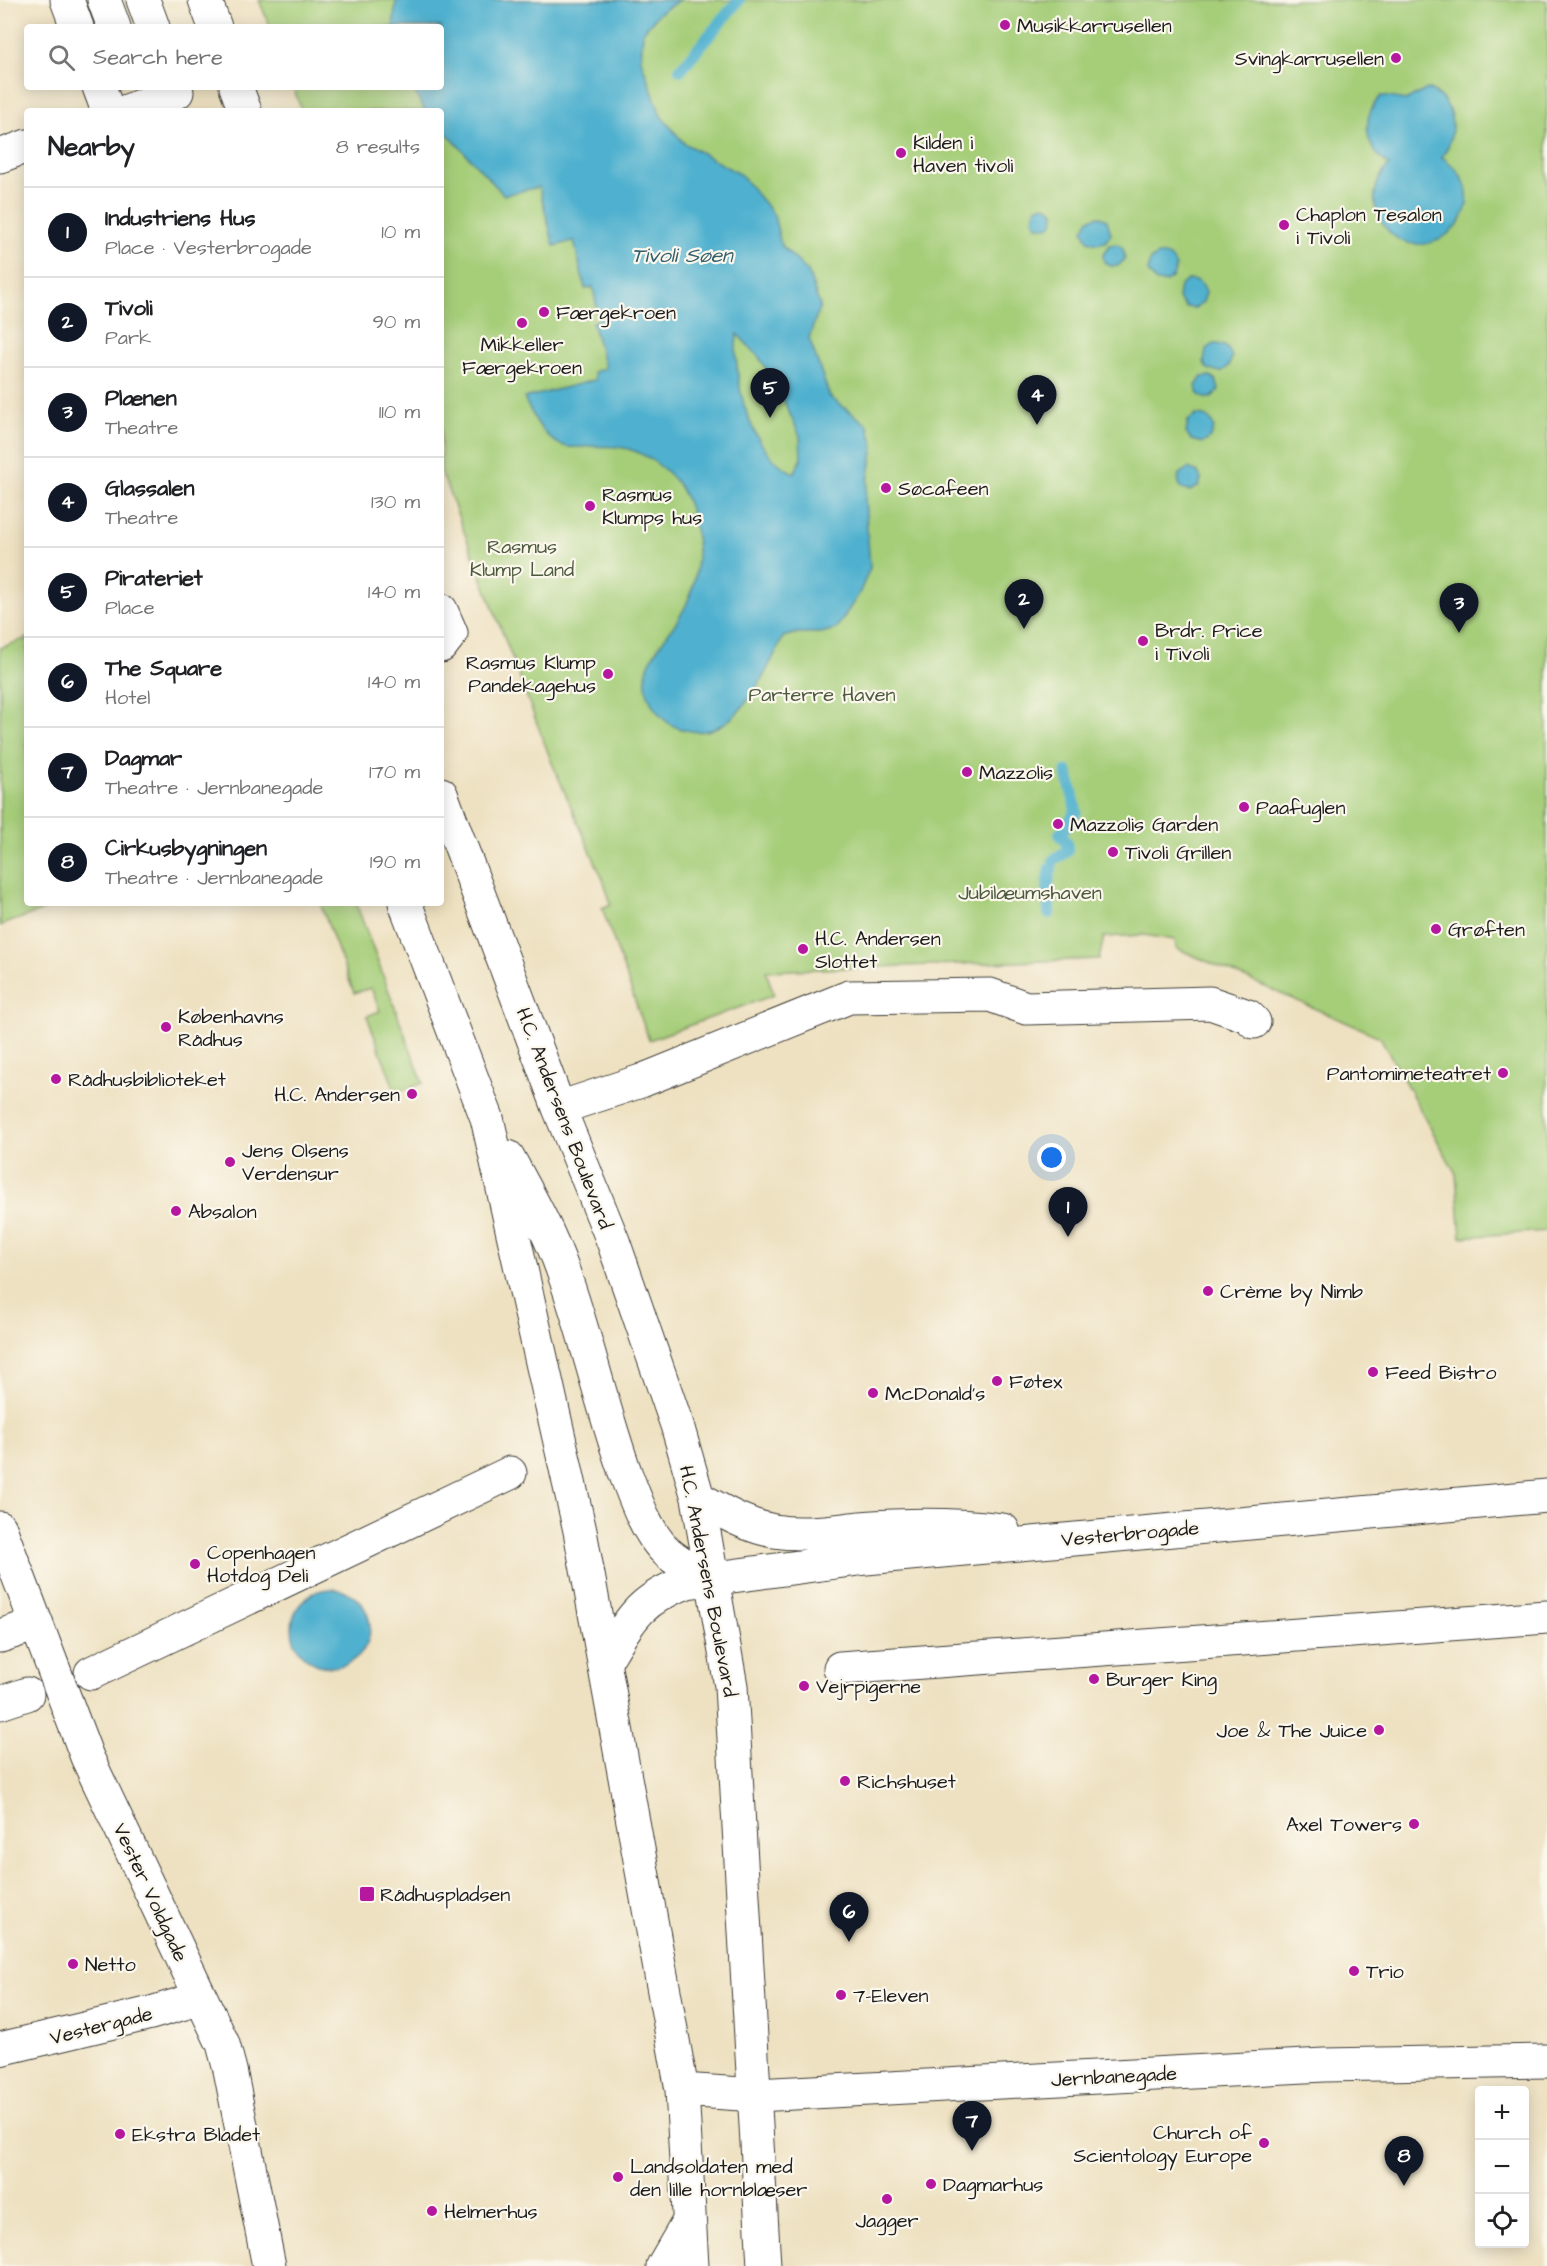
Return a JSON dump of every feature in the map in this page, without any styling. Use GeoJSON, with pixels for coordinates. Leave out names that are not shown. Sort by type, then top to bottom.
{"type":"FeatureCollection","features":[{"type":"Feature","properties":{"kind":"street"},"geometry":{"type":"LineString","coordinates":[[67,0],[76,24]]}},
{"type":"Feature","properties":{"kind":"street"},"geometry":{"type":"LineString","coordinates":[[104,0],[113,24]]}},
{"type":"Feature","properties":{"kind":"street"},"geometry":{"type":"LineString","coordinates":[[143,0],[152,24]]}},
{"type":"Feature","properties":{"kind":"street"},"geometry":{"type":"LineString","coordinates":[[205,0],[214,24]]}},
{"type":"Feature","properties":{"kind":"street"},"geometry":{"type":"LineString","coordinates":[[100,90],[107,108]]}},
{"type":"Feature","properties":{"kind":"street"},"geometry":{"type":"LineString","coordinates":[[237,90],[244,108]]}},
{"type":"Feature","properties":{"kind":"street"},"geometry":{"type":"LineString","coordinates":[[138,103],[179,96]]}},
{"type":"Feature","properties":{"kind":"street"},"geometry":{"type":"LineString","coordinates":[[0,156],[24,147]]}},
{"type":"Feature","properties":{"kind":"street"},"geometry":{"type":"LineString","coordinates":[[444,617],[451,633],[444,642]]}},
{"type":"Feature","properties":{"kind":"street","name":"H.C. Andersens Boulevard"},"geometry":{"type":"LineString","coordinates":[[444,802],[559,1108],[613,1241],[677,1425],[698,1498],[731,1686],[764,2266]]}},
{"type":"Feature","properties":{"kind":"street"},"geometry":{"type":"LineString","coordinates":[[406,906],[487,1118],[545,1227],[563,1269],[615,1444],[637,1503],[648,1527],[663,1547],[675,1558],[713,1578]]}},
{"type":"Feature","properties":{"kind":"street"},"geometry":{"type":"LineString","coordinates":[[559,1108],[641,1081],[849,997],[910,1006],[990,995],[1026,1008],[1209,1003],[1248,1016],[1254,1023]]}},
{"type":"Feature","properties":{"kind":"street"},"geometry":{"type":"LineString","coordinates":[[487,1118],[580,1532],[682,2090],[692,2266]]}},
{"type":"Feature","properties":{"kind":"street"},"geometry":{"type":"LineString","coordinates":[[91,1673],[510,1473]]}},
{"type":"Feature","properties":{"kind":"street","name":"Vesterbrogade"},"geometry":{"type":"LineString","coordinates":[[604,1663],[630,1620],[646,1603],[664,1590],[687,1582],[866,1558],[1547,1496]]}},
{"type":"Feature","properties":{"kind":"street"},"geometry":{"type":"LineString","coordinates":[[698,1498],[732,1517],[774,1531],[821,1533],[862,1528],[936,1525],[986,1528],[1065,1539]]}},
{"type":"Feature","properties":{"kind":"street","name":"Vester Voldgade"},"geometry":{"type":"LineString","coordinates":[[0,1528],[87,1757],[223,2044],[269,2266]]}},
{"type":"Feature","properties":{"kind":"street"},"geometry":{"type":"LineString","coordinates":[[840,1668],[1547,1617]]}},
{"type":"Feature","properties":{"kind":"street"},"geometry":{"type":"LineString","coordinates":[[0,1636],[37,1624]]}},
{"type":"Feature","properties":{"kind":"street","name":"Vestergade"},"geometry":{"type":"LineString","coordinates":[[0,2049],[151,2013],[201,1998]]}},
{"type":"Feature","properties":{"kind":"street","name":"Jernbanegade"},"geometry":{"type":"LineString","coordinates":[[682,2090],[756,2095],[1324,2065],[1547,2061]]}},
{"type":"Feature","properties":{"kind":"street"},"geometry":{"type":"LineString","coordinates":[[663,2266],[689,2221]]}},
{"type":"Feature","properties":{"kind":"green space"},"geometry":{"type":"Polygon","coordinates":[[[259,0],[1547,0],[1547,1231],[1461,1237],[1456,1174],[1380,1037],[1176,948],[1175,940],[1144,935],[1104,937],[1099,959],[766,971],[774,995],[649,1040],[602,908],[611,904],[604,882],[552,763],[444,479],[444,108],[301,108],[294,90],[444,90],[444,24],[269,24],[259,0]]]}},
{"type":"Feature","properties":{"kind":"green space"},"geometry":{"type":"Polygon","coordinates":[[[24,639],[24,906],[54,906],[0,926],[0,648],[24,639]]]}},
{"type":"Feature","properties":{"kind":"green space"},"geometry":{"type":"Polygon","coordinates":[[[321,906],[357,906],[423,1083],[396,1093],[367,1016],[380,1011],[371,988],[354,993],[321,906]]]}},
{"type":"Feature","properties":{"kind":"water","name":"Tivoli Søen"},"geometry":{"type":"Polygon","coordinates":[[[396,0],[680,0],[659,13],[643,32],[641,60],[661,116],[684,143],[741,175],[774,215],[781,245],[808,272],[820,306],[809,338],[830,397],[868,425],[874,446],[865,498],[870,568],[859,594],[836,629],[783,637],[759,684],[748,700],[723,724],[708,730],[681,729],[660,716],[648,695],[647,671],[651,661],[683,611],[694,581],[696,533],[688,503],[681,489],[662,467],[636,452],[615,447],[568,447],[557,443],[544,432],[524,398],[595,380],[594,372],[605,368],[592,322],[599,320],[593,287],[585,289],[574,241],[554,246],[539,187],[504,195],[444,130],[444,108],[423,108],[414,90],[444,90],[444,24],[393,24],[396,0]],[[737,334],[737,372],[747,413],[765,449],[778,463],[794,473],[801,460],[800,436],[775,382],[758,356],[737,334]]]}},
{"type":"Feature","properties":{"kind":"water"},"geometry":{"type":"Polygon","coordinates":[[[1427,89],[1437,94],[1449,110],[1452,129],[1442,157],[1462,177],[1467,198],[1462,218],[1449,233],[1431,243],[1411,244],[1392,234],[1377,212],[1376,187],[1389,165],[1375,151],[1370,142],[1368,123],[1374,105],[1381,96],[1407,100],[1427,89]]]}},
{"type":"Feature","properties":{"kind":"water"},"geometry":{"type":"Polygon","coordinates":[[[1043,205],[1050,207],[1054,212],[1053,223],[1048,227],[1037,226],[1033,219],[1036,208],[1043,205]]]}},
{"type":"Feature","properties":{"kind":"water"},"geometry":{"type":"Polygon","coordinates":[[[1098,216],[1107,220],[1111,234],[1105,242],[1096,244],[1088,241],[1083,230],[1089,219],[1098,216]]]}},
{"type":"Feature","properties":{"kind":"water"},"geometry":{"type":"Polygon","coordinates":[[[1117,244],[1123,248],[1125,259],[1118,266],[1111,266],[1104,262],[1103,255],[1109,245],[1117,244]]]}},
{"type":"Feature","properties":{"kind":"water"},"geometry":{"type":"Polygon","coordinates":[[[1158,255],[1170,257],[1176,267],[1173,277],[1166,282],[1156,282],[1148,272],[1150,260],[1158,255]]]}},
{"type":"Feature","properties":{"kind":"water"},"geometry":{"type":"Polygon","coordinates":[[[1188,280],[1200,283],[1206,293],[1203,302],[1195,308],[1186,307],[1178,298],[1180,286],[1188,280]]]}},
{"type":"Feature","properties":{"kind":"water"},"geometry":{"type":"Polygon","coordinates":[[[1214,344],[1226,347],[1232,357],[1229,366],[1221,372],[1208,369],[1204,362],[1206,350],[1214,344]]]}},
{"type":"Feature","properties":{"kind":"water"},"geometry":{"type":"Polygon","coordinates":[[[1210,376],[1216,380],[1219,390],[1211,398],[1204,398],[1198,394],[1196,386],[1202,377],[1210,376]]]}},
{"type":"Feature","properties":{"kind":"water"},"geometry":{"type":"Polygon","coordinates":[[[1196,415],[1208,418],[1214,428],[1211,437],[1203,443],[1191,440],[1186,433],[1188,421],[1196,415]]]}},
{"type":"Feature","properties":{"kind":"water"},"geometry":{"type":"Polygon","coordinates":[[[1188,468],[1198,472],[1201,479],[1199,486],[1190,491],[1182,488],[1178,480],[1179,474],[1188,468]]]}},
{"type":"Feature","properties":{"kind":"water"},"geometry":{"type":"Polygon","coordinates":[[[331,1589],[346,1592],[358,1601],[367,1613],[370,1628],[367,1643],[358,1655],[346,1664],[331,1667],[316,1664],[304,1655],[295,1643],[292,1628],[295,1613],[304,1601],[316,1592],[331,1589]]]}},
{"type":"Feature","properties":{"kind":"waterway"},"geometry":{"type":"LineString","coordinates":[[680,70],[739,0]]}},
{"type":"Feature","properties":{"kind":"waterway"},"geometry":{"type":"LineString","coordinates":[[1067,772],[1073,796]]}},
{"type":"Feature","properties":{"kind":"waterway"},"geometry":{"type":"LineString","coordinates":[[1054,860],[1067,851],[1067,843],[1060,834],[1076,812],[1074,801]]}},
{"type":"Feature","properties":{"kind":"waterway"},"geometry":{"type":"LineString","coordinates":[[1049,913],[1048,882],[1051,868]]}},
{"type":"Feature","properties":{"kind":"place","name":"Musikkarrusellen"},"geometry":{"type":"Point","coordinates":[1005,25]}},
{"type":"Feature","properties":{"kind":"place","name":"Svingkarrusellen"},"geometry":{"type":"Point","coordinates":[1396,58]}},
{"type":"Feature","properties":{"kind":"place","name":"Kilden i Haven tivoli"},"geometry":{"type":"Point","coordinates":[901,153]}},
{"type":"Feature","properties":{"kind":"place","name":"Chaplon Tesalon i Tivoli"},"geometry":{"type":"Point","coordinates":[1284,225]}},
{"type":"Feature","properties":{"kind":"place","name":"Færgekroen"},"geometry":{"type":"Point","coordinates":[544,312]}},
{"type":"Feature","properties":{"kind":"place","name":"Mikkeller Færgekroen"},"geometry":{"type":"Point","coordinates":[522,323]}},
{"type":"Feature","properties":{"kind":"place","name":"Pirateriet"},"geometry":{"type":"Point","coordinates":[770,418]}},
{"type":"Feature","properties":{"kind":"place","name":"Glassalen"},"geometry":{"type":"Point","coordinates":[1037,425]}},
{"type":"Feature","properties":{"kind":"place","name":"Søcafeen"},"geometry":{"type":"Point","coordinates":[886,488]}},
{"type":"Feature","properties":{"kind":"place","name":"Rasmus Klumps hus"},"geometry":{"type":"Point","coordinates":[590,506]}},
{"type":"Feature","properties":{"kind":"place","name":"Tivoli"},"geometry":{"type":"Point","coordinates":[1024,629]}},
{"type":"Feature","properties":{"kind":"place","name":"Plænen"},"geometry":{"type":"Point","coordinates":[1459,633]}},
{"type":"Feature","properties":{"kind":"place","name":"Brdr. Price i Tivoli"},"geometry":{"type":"Point","coordinates":[1143,641]}},
{"type":"Feature","properties":{"kind":"place","name":"Rasmus Klump Pandekagehus"},"geometry":{"type":"Point","coordinates":[608,674]}},
{"type":"Feature","properties":{"kind":"place","name":"Mazzolis"},"geometry":{"type":"Point","coordinates":[967,772]}},
{"type":"Feature","properties":{"kind":"place","name":"Paafuglen"},"geometry":{"type":"Point","coordinates":[1244,807]}},
{"type":"Feature","properties":{"kind":"place","name":"Mazzolis Garden"},"geometry":{"type":"Point","coordinates":[1058,824]}},
{"type":"Feature","properties":{"kind":"place","name":"Tivoli Grillen"},"geometry":{"type":"Point","coordinates":[1113,852]}},
{"type":"Feature","properties":{"kind":"place","name":"Grøften"},"geometry":{"type":"Point","coordinates":[1436,929]}},
{"type":"Feature","properties":{"kind":"place","name":"H.C. Andersen Slottet"},"geometry":{"type":"Point","coordinates":[803,949]}},
{"type":"Feature","properties":{"kind":"place","name":"Københavns Rådhus"},"geometry":{"type":"Point","coordinates":[166,1027]}},
{"type":"Feature","properties":{"kind":"place","name":"Pantomimeteatret"},"geometry":{"type":"Point","coordinates":[1503,1073]}},
{"type":"Feature","properties":{"kind":"place","name":"Rådhusbiblioteket"},"geometry":{"type":"Point","coordinates":[56,1079]}},
{"type":"Feature","properties":{"kind":"place","name":"H.C. Andersen"},"geometry":{"type":"Point","coordinates":[412,1094]}},
{"type":"Feature","properties":{"kind":"place","name":"Jens Olsens Verdensur"},"geometry":{"type":"Point","coordinates":[230,1162]}},
{"type":"Feature","properties":{"kind":"place","name":"Absalon"},"geometry":{"type":"Point","coordinates":[176,1211]}},
{"type":"Feature","properties":{"kind":"place","name":"Industriens Hus"},"geometry":{"type":"Point","coordinates":[1068,1237]}},
{"type":"Feature","properties":{"kind":"place","name":"Crème by Nimb"},"geometry":{"type":"Point","coordinates":[1208,1291]}},
{"type":"Feature","properties":{"kind":"place","name":"Feed Bistro"},"geometry":{"type":"Point","coordinates":[1373,1372]}},
{"type":"Feature","properties":{"kind":"place","name":"Føtex"},"geometry":{"type":"Point","coordinates":[997,1381]}},
{"type":"Feature","properties":{"kind":"place","name":"McDonald's"},"geometry":{"type":"Point","coordinates":[873,1393]}},
{"type":"Feature","properties":{"kind":"place","name":"Copenhagen Hotdog Deli"},"geometry":{"type":"Point","coordinates":[195,1564]}},
{"type":"Feature","properties":{"kind":"place","name":"Burger King"},"geometry":{"type":"Point","coordinates":[1094,1679]}},
{"type":"Feature","properties":{"kind":"place","name":"Vejrpigerne"},"geometry":{"type":"Point","coordinates":[804,1686]}},
{"type":"Feature","properties":{"kind":"place","name":"Joe & The Juice"},"geometry":{"type":"Point","coordinates":[1379,1730]}},
{"type":"Feature","properties":{"kind":"place","name":"Richshuset"},"geometry":{"type":"Point","coordinates":[845,1781]}},
{"type":"Feature","properties":{"kind":"place","name":"Axel Towers"},"geometry":{"type":"Point","coordinates":[1414,1824]}},
{"type":"Feature","properties":{"kind":"place","name":"Rådhuspladsen"},"geometry":{"type":"Point","coordinates":[367,1894]}},
{"type":"Feature","properties":{"kind":"place","name":"The Square"},"geometry":{"type":"Point","coordinates":[849,1942]}},
{"type":"Feature","properties":{"kind":"place","name":"Netto"},"geometry":{"type":"Point","coordinates":[73,1964]}},
{"type":"Feature","properties":{"kind":"place","name":"Trio"},"geometry":{"type":"Point","coordinates":[1354,1971]}},
{"type":"Feature","properties":{"kind":"place","name":"7-Eleven"},"geometry":{"type":"Point","coordinates":[841,1995]}},
{"type":"Feature","properties":{"kind":"place","name":"Ekstra Bladet"},"geometry":{"type":"Point","coordinates":[120,2134]}},
{"type":"Feature","properties":{"kind":"place","name":"Church of Scientology Europe"},"geometry":{"type":"Point","coordinates":[1264,2143]}},
{"type":"Feature","properties":{"kind":"place","name":"Dagmar"},"geometry":{"type":"Point","coordinates":[972,2151]}},
{"type":"Feature","properties":{"kind":"place","name":"Landsoldaten med den lille hornblæser"},"geometry":{"type":"Point","coordinates":[618,2177]}},
{"type":"Feature","properties":{"kind":"place","name":"Dagmarhus"},"geometry":{"type":"Point","coordinates":[931,2184]}},
{"type":"Feature","properties":{"kind":"place","name":"Cirkusbygningen"},"geometry":{"type":"Point","coordinates":[1404,2186]}},
{"type":"Feature","properties":{"kind":"place","name":"Jagger"},"geometry":{"type":"Point","coordinates":[887,2199]}},
{"type":"Feature","properties":{"kind":"place","name":"Helmerhus"},"geometry":{"type":"Point","coordinates":[432,2211]}},
{"type":"Feature","properties":{"kind":"park label","name":"Rasmus Klump Land"},"geometry":{"type":"Point","coordinates":[522,558]}},
{"type":"Feature","properties":{"kind":"park label","name":"Parterre Haven"},"geometry":{"type":"Point","coordinates":[822,694]}},
{"type":"Feature","properties":{"kind":"park label","name":"Jubilæumshaven"},"geometry":{"type":"Point","coordinates":[1030,892]}}]}
